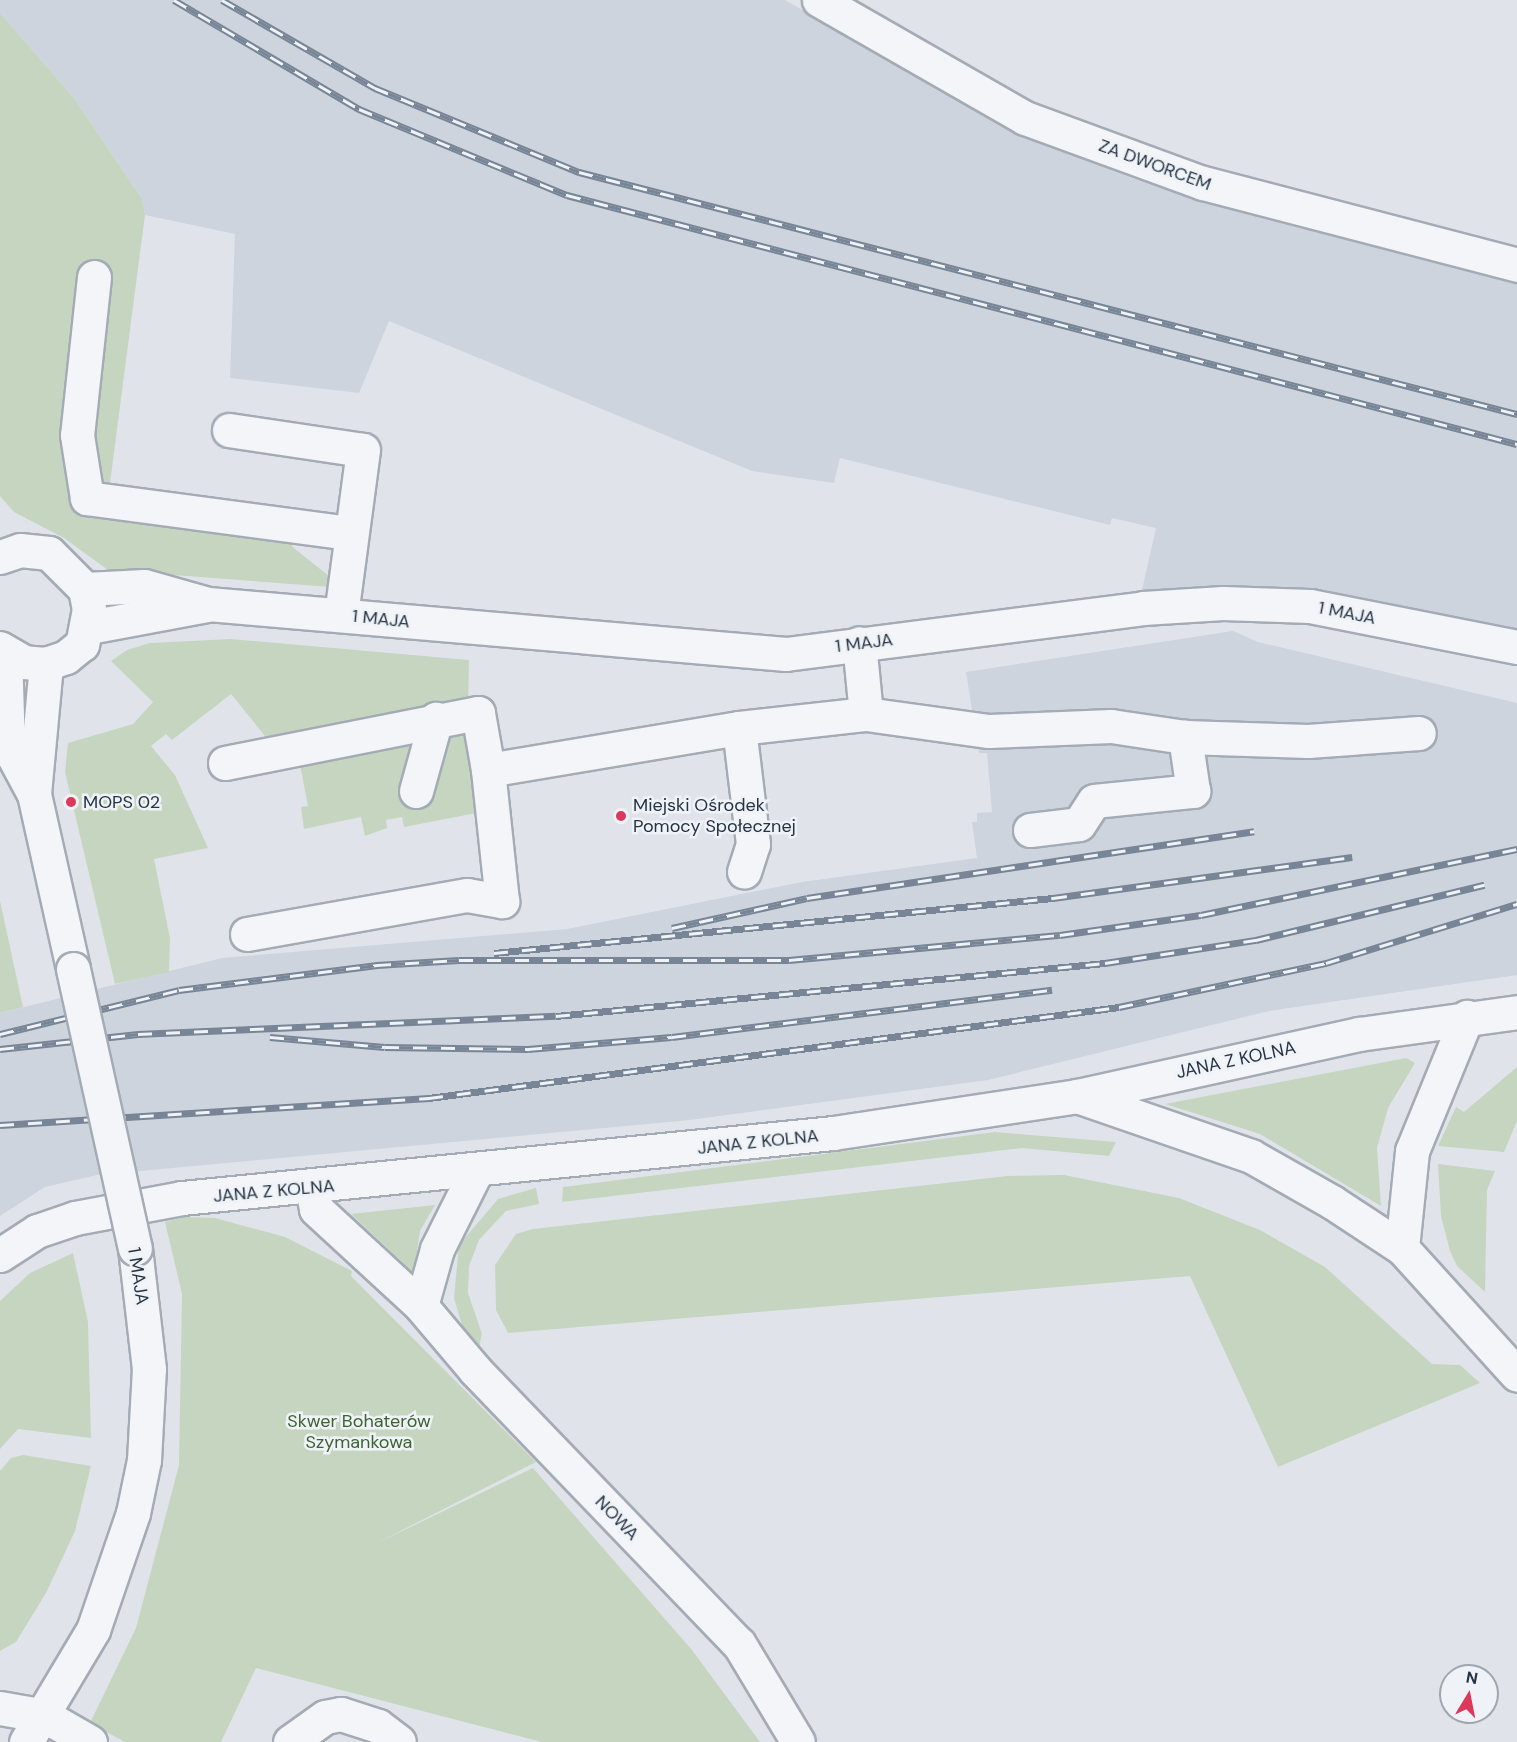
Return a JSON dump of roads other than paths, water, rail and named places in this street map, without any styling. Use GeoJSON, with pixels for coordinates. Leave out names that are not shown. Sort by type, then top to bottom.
{"type":"FeatureCollection","features":[{"type":"Feature","properties":{"kind":"street","name":"ZA DWORCEM"},"geometry":{"type":"LineString","coordinates":[[819,0],[1025,117],[1203,183],[1517,265]]}},
{"type":"Feature","properties":{"kind":"street"},"geometry":{"type":"LineString","coordinates":[[93,277],[77,435],[87,498],[351,533]]}},
{"type":"Feature","properties":{"kind":"street"},"geometry":{"type":"LineString","coordinates":[[229,430],[363,450],[341,615]]}},
{"type":"Feature","properties":{"kind":"street"},"geometry":{"type":"LineString","coordinates":[[0,556],[20,549],[49,553],[70,568],[85,589],[89,627],[82,644],[46,664],[2,650],[8,746],[34,794]]}},
{"type":"Feature","properties":{"kind":"street"},"geometry":{"type":"LineString","coordinates":[[85,589],[144,586],[208,604]]}},
{"type":"Feature","properties":{"kind":"street","name":"1 MAJA"},"geometry":{"type":"LineString","coordinates":[[208,604],[786,654],[1143,608],[1223,603],[1310,606],[1517,647]]}},
{"type":"Feature","properties":{"kind":"street"},"geometry":{"type":"LineString","coordinates":[[89,627],[208,604]]}},
{"type":"Feature","properties":{"kind":"street"},"geometry":{"type":"LineString","coordinates":[[860,643],[866,714]]}},
{"type":"Feature","properties":{"kind":"street"},"geometry":{"type":"LineString","coordinates":[[34,794],[46,664]]}},
{"type":"Feature","properties":{"kind":"street"},"geometry":{"type":"LineString","coordinates":[[225,763],[436,719],[478,713],[488,770],[502,901],[466,895],[247,934]]}},
{"type":"Feature","properties":{"kind":"street"},"geometry":{"type":"LineString","coordinates":[[488,770],[739,728],[866,714],[989,731],[1112,726],[1185,737],[1308,741],[1419,733]]}},
{"type":"Feature","properties":{"kind":"street"},"geometry":{"type":"LineString","coordinates":[[416,791],[436,719]]}},
{"type":"Feature","properties":{"kind":"street"},"geometry":{"type":"LineString","coordinates":[[739,728],[753,844],[744,872]]}},
{"type":"Feature","properties":{"kind":"street"},"geometry":{"type":"LineString","coordinates":[[1030,830],[1079,824],[1094,801],[1193,791],[1185,737]]}},
{"type":"Feature","properties":{"kind":"street","name":"1 MAJA"},"geometry":{"type":"LineString","coordinates":[[26,1742],[45,1716],[93,1630],[120,1564],[144,1460],[149,1369],[135,1248],[34,794]]}},
{"type":"Feature","properties":{"kind":"street","name":"JANA Z KOLNA"},"geometry":{"type":"LineString","coordinates":[[0,1255],[37,1231],[75,1218],[182,1198],[475,1173],[833,1133],[1077,1096],[1359,1034],[1467,1017],[1517,1012]]}},
{"type":"Feature","properties":{"kind":"street"},"geometry":{"type":"LineString","coordinates":[[1402,1248],[1412,1151],[1467,1017]]}},
{"type":"Feature","properties":{"kind":"street"},"geometry":{"type":"LineString","coordinates":[[1077,1096],[1251,1156],[1402,1248],[1517,1375]]}},
{"type":"Feature","properties":{"kind":"street"},"geometry":{"type":"LineString","coordinates":[[421,1306],[437,1249],[475,1173]]}},
{"type":"Feature","properties":{"kind":"street","name":"NOWA"},"geometry":{"type":"LineString","coordinates":[[312,1188],[316,1209],[421,1306],[475,1370],[739,1644],[798,1742]]}},
{"type":"Feature","properties":{"kind":"street"},"geometry":{"type":"LineString","coordinates":[[0,1708],[45,1716],[90,1742]]}},
{"type":"Feature","properties":{"kind":"street"},"geometry":{"type":"LineString","coordinates":[[290,1742],[325,1717],[341,1714],[378,1726],[399,1742]]}},
{"type":"Feature","properties":{"kind":"railway"},"geometry":{"type":"LineString","coordinates":[[174,0],[359,109],[567,195],[1517,444]]}},
{"type":"Feature","properties":{"kind":"railway"},"geometry":{"type":"LineString","coordinates":[[222,0],[375,88],[579,172],[1517,414]]}},
{"type":"Feature","properties":{"kind":"railway"},"geometry":{"type":"LineString","coordinates":[[672,928],[807,898],[1254,831]]}},
{"type":"Feature","properties":{"kind":"railway"},"geometry":{"type":"LineString","coordinates":[[0,1034],[179,990],[377,965],[459,960],[789,960],[1060,935],[1201,915],[1517,849]]}},
{"type":"Feature","properties":{"kind":"railway"},"geometry":{"type":"LineString","coordinates":[[494,953],[1053,898],[1352,857]]}},
{"type":"Feature","properties":{"kind":"railway"},"geometry":{"type":"LineString","coordinates":[[0,1049],[138,1034],[556,1016],[1105,963],[1256,940],[1484,885]]}},
{"type":"Feature","properties":{"kind":"railway"},"geometry":{"type":"LineString","coordinates":[[0,1125],[429,1098],[1119,1007],[1326,963],[1517,904]]}},
{"type":"Feature","properties":{"kind":"railway"},"geometry":{"type":"LineString","coordinates":[[270,1037],[385,1047],[528,1049],[672,1037],[1052,990]]}},
{"type":"Feature","properties":{"kind":"place","name":"MOPS 02"},"geometry":{"type":"Point","coordinates":[71,802]}},
{"type":"Feature","properties":{"kind":"place","name":"Miejski Ośrodek Pomocy Społecznej"},"geometry":{"type":"Point","coordinates":[621,816]}},
{"type":"Feature","properties":{"kind":"park label","name":"Skwer Bohaterów Szymankowa"},"geometry":{"type":"Point","coordinates":[359,1432]}}]}
